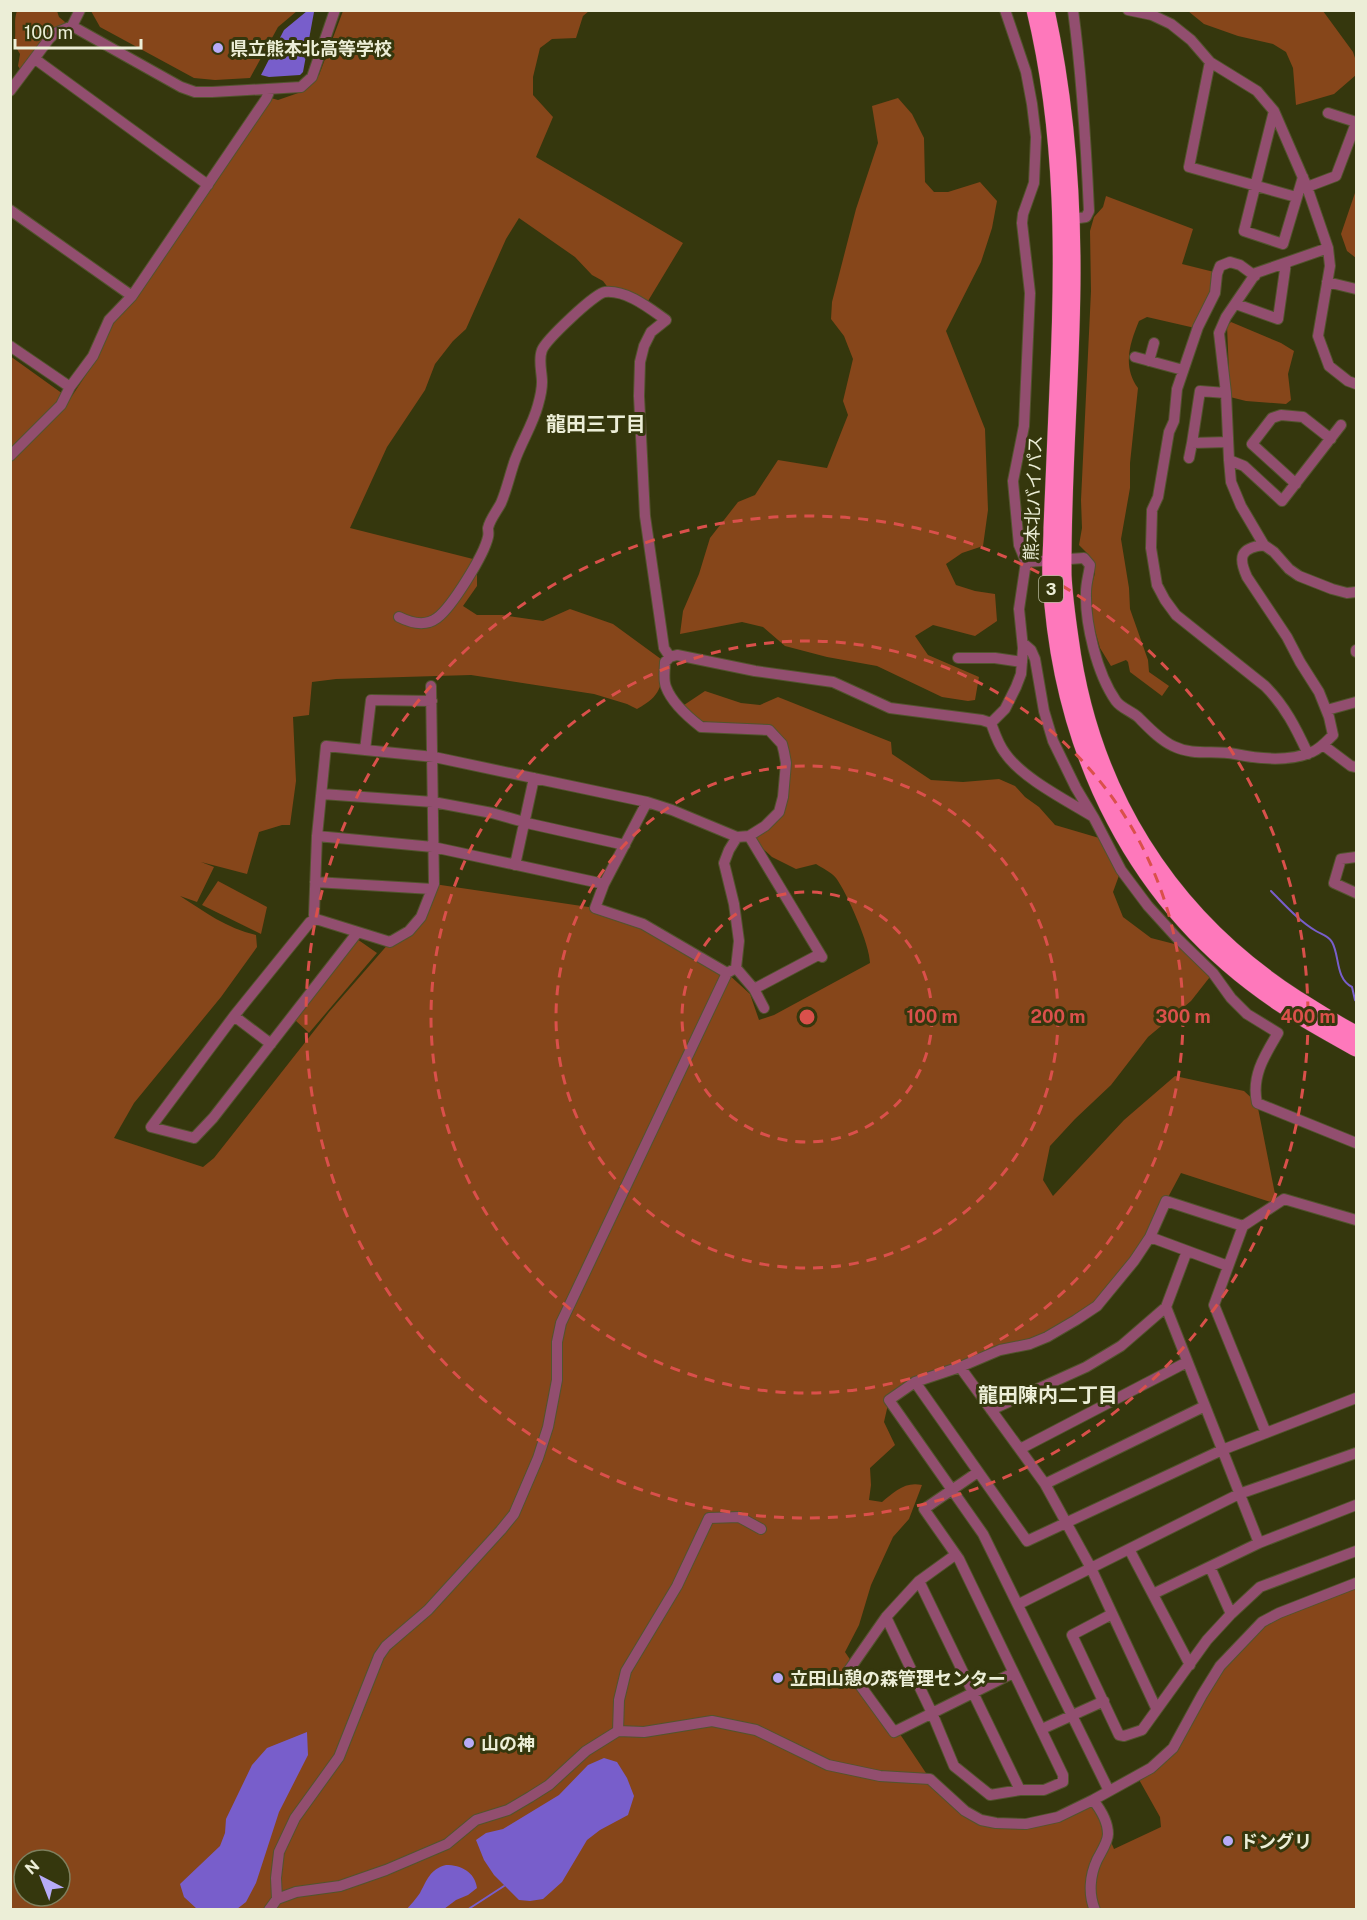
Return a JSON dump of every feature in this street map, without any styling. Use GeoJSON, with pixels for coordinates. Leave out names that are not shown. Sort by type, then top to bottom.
{"type":"FeatureCollection","features":[{"type":"Feature","properties":{"kind":"highway","name":"熊本北バイパス"},"geometry":{"type":"LineString","coordinates":[[1034,10],[1058,154],[1060,224],[1058,559],[1064,577],[1075,670],[1082,700],[1112,788],[1138,837],[1162,874],[1223,942],[1261,974],[1356,1033]]}},
{"type":"Feature","properties":{"kind":"highway","name":"熊本北バイパス"},"geometry":{"type":"LineString","coordinates":[[1047,10],[1066,121],[1072,219],[1073,274],[1058,559],[1050,578],[1059,665],[1071,714],[1099,793],[1141,866],[1163,897],[1222,960],[1280,1005],[1356,1049]]}},
{"type":"Feature","properties":{"kind":"street"},"geometry":{"type":"LineString","coordinates":[[10,91],[55,33],[72,26],[80,10]]}},
{"type":"Feature","properties":{"kind":"street"},"geometry":{"type":"LineString","coordinates":[[72,26],[181,87],[195,92],[270,90],[301,87],[312,77],[335,10]]}},
{"type":"Feature","properties":{"kind":"street"},"geometry":{"type":"LineString","coordinates":[[991,723],[1011,699],[1021,674],[1022,662],[1023,643],[1019,609],[1026,562],[1019,545],[1013,481],[1024,426],[1030,293],[1022,224],[1023,214],[1034,183],[1035,128],[1026,72],[1005,10]]}},
{"type":"Feature","properties":{"kind":"street"},"geometry":{"type":"LineString","coordinates":[[1072,10],[1080,61],[1089,211],[1086,218],[1072,219]]}},
{"type":"Feature","properties":{"kind":"street"},"geometry":{"type":"LineString","coordinates":[[1128,10],[1152,15],[1171,24],[1191,40],[1210,62],[1257,91],[1275,111],[1305,182],[1328,248],[1330,266],[1318,336],[1329,366],[1348,381],[1356,384]]}},
{"type":"Feature","properties":{"kind":"street"},"geometry":{"type":"LineString","coordinates":[[35,59],[208,184]]}},
{"type":"Feature","properties":{"kind":"street"},"geometry":{"type":"LineString","coordinates":[[1210,62],[1189,167],[1296,197]]}},
{"type":"Feature","properties":{"kind":"street"},"geometry":{"type":"LineString","coordinates":[[10,456],[61,405],[70,387],[93,356],[109,320],[132,296],[270,90]]}},
{"type":"Feature","properties":{"kind":"street"},"geometry":{"type":"LineString","coordinates":[[1275,111],[1244,231],[1283,244],[1296,197],[1305,182],[1336,176],[1356,123],[1328,113]]}},
{"type":"Feature","properties":{"kind":"street"},"geometry":{"type":"LineString","coordinates":[[1035,128],[1054,127]]}},
{"type":"Feature","properties":{"kind":"street"},"geometry":{"type":"LineString","coordinates":[[10,210],[132,296]]}},
{"type":"Feature","properties":{"kind":"street"},"geometry":{"type":"LineString","coordinates":[[1328,248],[1256,273],[1219,333],[1226,393],[1229,460],[1231,482],[1241,506],[1264,545],[1274,552],[1288,569],[1299,576],[1332,589],[1356,592]]}},
{"type":"Feature","properties":{"kind":"street"},"geometry":{"type":"LineString","coordinates":[[1254,276],[1240,265],[1230,262],[1220,266],[1217,274],[1215,293],[1198,327],[1177,389],[1174,421],[1168,432],[1158,496],[1152,510],[1152,548],[1157,585],[1176,615],[1274,695],[1285,709],[1308,754]]}},
{"type":"Feature","properties":{"kind":"street"},"geometry":{"type":"LineString","coordinates":[[1236,304],[1278,319],[1286,263]]}},
{"type":"Feature","properties":{"kind":"street"},"geometry":{"type":"LineString","coordinates":[[1328,282],[1356,289]]}},
{"type":"Feature","properties":{"kind":"street"},"geometry":{"type":"LineString","coordinates":[[399,617],[420,624],[429,622],[437,618],[458,593],[488,536],[488,528],[500,505],[537,407],[542,385],[542,350],[563,326],[597,295],[606,292],[630,296],[666,320],[651,332],[644,346],[640,362],[639,396],[645,516],[663,648],[670,657]]}},
{"type":"Feature","properties":{"kind":"street"},"geometry":{"type":"LineString","coordinates":[[1149,361],[1154,343]]}},
{"type":"Feature","properties":{"kind":"street"},"geometry":{"type":"LineString","coordinates":[[10,346],[70,387]]}},
{"type":"Feature","properties":{"kind":"street"},"geometry":{"type":"LineString","coordinates":[[1135,357],[1183,370]]}},
{"type":"Feature","properties":{"kind":"street"},"geometry":{"type":"LineString","coordinates":[[1189,458],[1200,391],[1226,393]]}},
{"type":"Feature","properties":{"kind":"street"},"geometry":{"type":"LineString","coordinates":[[1296,484],[1252,444],[1272,418],[1281,415],[1303,417],[1331,439]]}},
{"type":"Feature","properties":{"kind":"street"},"geometry":{"type":"LineString","coordinates":[[1229,460],[1244,466],[1282,501],[1341,425]]}},
{"type":"Feature","properties":{"kind":"street"},"geometry":{"type":"LineString","coordinates":[[1192,443],[1228,442]]}},
{"type":"Feature","properties":{"kind":"street"},"geometry":{"type":"LineString","coordinates":[[1026,562],[1084,558],[1090,565],[1086,606],[1094,646],[1105,680],[1117,703],[1135,714],[1148,728],[1172,746],[1193,752],[1223,752],[1250,757],[1290,758],[1308,754],[1323,745],[1333,735],[1319,692],[1242,567],[1241,560],[1244,551],[1252,546],[1264,545]]}},
{"type":"Feature","properties":{"kind":"street"},"geometry":{"type":"LineString","coordinates":[[1023,643],[1035,659],[1044,711],[1053,741],[1121,870],[1148,906],[1213,973],[1231,998],[1247,1014],[1278,1033],[1258,1066],[1255,1094],[1257,1102],[1356,1143]]}},
{"type":"Feature","properties":{"kind":"street"},"geometry":{"type":"LineString","coordinates":[[316,919],[314,915],[316,836],[326,746],[434,757],[647,802],[737,837],[749,837],[779,812],[783,797],[786,763],[782,744],[769,730],[701,727],[680,708],[665,686],[665,662],[670,657],[677,655],[755,671],[833,682],[890,708],[991,723]]}},
{"type":"Feature","properties":{"kind":"street"},"geometry":{"type":"LineString","coordinates":[[958,658],[994,658],[1022,662]]}},
{"type":"Feature","properties":{"kind":"street"},"geometry":{"type":"LineString","coordinates":[[357,933],[213,1118],[194,1138],[151,1127],[234,1016],[310,922],[316,919],[390,942],[402,936],[421,917],[434,884],[434,757],[431,687]]}},
{"type":"Feature","properties":{"kind":"street"},"geometry":{"type":"LineString","coordinates":[[365,750],[371,700],[432,701]]}},
{"type":"Feature","properties":{"kind":"street"},"geometry":{"type":"LineString","coordinates":[[1326,710],[1356,702]]}},
{"type":"Feature","properties":{"kind":"street"},"geometry":{"type":"LineString","coordinates":[[991,723],[1005,754],[1028,775],[1094,818]]}},
{"type":"Feature","properties":{"kind":"street"},"geometry":{"type":"LineString","coordinates":[[1323,745],[1351,766],[1356,767]]}},
{"type":"Feature","properties":{"kind":"street"},"geometry":{"type":"LineString","coordinates":[[515,865],[534,778]]}},
{"type":"Feature","properties":{"kind":"street"},"geometry":{"type":"LineString","coordinates":[[322,794],[433,802],[492,813],[625,845]]}},
{"type":"Feature","properties":{"kind":"street"},"geometry":{"type":"LineString","coordinates":[[647,802],[604,884],[595,908],[643,924],[731,970],[754,989],[764,1008]]}},
{"type":"Feature","properties":{"kind":"street"},"geometry":{"type":"LineString","coordinates":[[316,836],[433,847],[604,884]]}},
{"type":"Feature","properties":{"kind":"street"},"geometry":{"type":"LineString","coordinates":[[277,1899],[276,1878],[279,1852],[295,1818],[339,1757],[379,1656],[386,1646],[428,1610],[514,1514],[538,1458],[548,1427],[557,1380],[557,1342],[561,1323],[731,970],[739,941],[734,904],[724,863],[737,837]]}},
{"type":"Feature","properties":{"kind":"street"},"geometry":{"type":"LineString","coordinates":[[749,837],[821,956],[754,989]]}},
{"type":"Feature","properties":{"kind":"street"},"geometry":{"type":"LineString","coordinates":[[1356,857],[1341,859],[1334,883],[1356,892]]}},
{"type":"Feature","properties":{"kind":"street"},"geometry":{"type":"LineString","coordinates":[[315,882],[432,889]]}},
{"type":"Feature","properties":{"kind":"street"},"geometry":{"type":"LineString","coordinates":[[234,1016],[271,1044]]}},
{"type":"Feature","properties":{"kind":"street"},"geometry":{"type":"LineString","coordinates":[[1266,1433],[1214,1305],[1243,1226],[1284,1199],[1356,1220]]}},
{"type":"Feature","properties":{"kind":"street"},"geometry":{"type":"LineString","coordinates":[[1110,1791],[983,1534],[889,1400],[915,1382],[960,1367],[1000,1350],[1030,1344],[1076,1320],[1096,1306],[1115,1286],[1150,1238],[1166,1201],[1243,1226]]}},
{"type":"Feature","properties":{"kind":"street"},"geometry":{"type":"LineString","coordinates":[[1150,1238],[1228,1266]]}},
{"type":"Feature","properties":{"kind":"street"},"geometry":{"type":"LineString","coordinates":[[992,1410],[1098,1360],[1121,1346],[1166,1307],[1187,1251]]}},
{"type":"Feature","properties":{"kind":"street"},"geometry":{"type":"LineString","coordinates":[[1166,1307],[1259,1543]]}},
{"type":"Feature","properties":{"kind":"street"},"geometry":{"type":"LineString","coordinates":[[1020,1449],[1188,1362]]}},
{"type":"Feature","properties":{"kind":"street"},"geometry":{"type":"LineString","coordinates":[[960,1367],[1045,1484],[1091,1568],[1156,1708]]}},
{"type":"Feature","properties":{"kind":"street"},"geometry":{"type":"LineString","coordinates":[[915,1382],[1027,1541],[1222,1450],[1356,1398]]}},
{"type":"Feature","properties":{"kind":"street"},"geometry":{"type":"LineString","coordinates":[[1045,1484],[1205,1406]]}},
{"type":"Feature","properties":{"kind":"street"},"geometry":{"type":"LineString","coordinates":[[1019,1604],[1239,1494],[1356,1453]]}},
{"type":"Feature","properties":{"kind":"street"},"geometry":{"type":"LineString","coordinates":[[886,1617],[932,1713],[954,1766],[990,1795],[1044,1790],[1063,1782],[1064,1775],[959,1559],[924,1509],[978,1472]]}},
{"type":"Feature","properties":{"kind":"street"},"geometry":{"type":"LineString","coordinates":[[1153,1594],[1259,1543],[1356,1505]]}},
{"type":"Feature","properties":{"kind":"street"},"geometry":{"type":"LineString","coordinates":[[618,1731],[619,1700],[626,1671],[677,1586],[709,1518],[739,1517],[761,1528]]}},
{"type":"Feature","properties":{"kind":"street"},"geometry":{"type":"LineString","coordinates":[[1130,1549],[1190,1665]]}},
{"type":"Feature","properties":{"kind":"street"},"geometry":{"type":"LineString","coordinates":[[1112,1614],[1072,1635],[1119,1735],[1124,1736],[1142,1730],[1207,1640],[1260,1587],[1356,1551]]}},
{"type":"Feature","properties":{"kind":"street"},"geometry":{"type":"LineString","coordinates":[[955,1555],[919,1581],[886,1617],[849,1670],[894,1732],[1014,1673]]}},
{"type":"Feature","properties":{"kind":"street"},"geometry":{"type":"LineString","coordinates":[[1210,1567],[1232,1614]]}},
{"type":"Feature","properties":{"kind":"street"},"geometry":{"type":"LineString","coordinates":[[919,1581],[1020,1791]]}},
{"type":"Feature","properties":{"kind":"street"},"geometry":{"type":"LineString","coordinates":[[269,1910],[277,1899],[296,1892],[340,1886],[386,1870],[447,1844],[476,1820],[508,1810],[549,1785],[586,1751],[618,1731],[644,1732],[712,1721],[756,1730],[828,1764],[880,1776],[930,1779],[965,1811],[981,1820],[1026,1824],[1058,1816],[1093,1800],[1151,1768],[1173,1748],[1220,1666],[1262,1622],[1356,1583]]}},
{"type":"Feature","properties":{"kind":"street"},"geometry":{"type":"LineString","coordinates":[[1042,1729],[1104,1701]]}},
{"type":"Feature","properties":{"kind":"street"},"geometry":{"type":"LineString","coordinates":[[1093,1800],[1102,1812],[1108,1835],[1102,1853],[1096,1862],[1091,1881],[1092,1902],[1095,1910]]}},
{"type":"Feature","properties":{"kind":"shaded area"},"geometry":{"type":"Polygon","coordinates":[[[17,11],[57,11],[59,17],[65,22],[63,26],[44,37],[20,69],[18,66],[20,54],[14,44],[17,11]]]}},
{"type":"Feature","properties":{"kind":"shaded area","name":"県立熊本北高等学校"},"geometry":{"type":"Polygon","coordinates":[[[91,11],[297,11],[278,27],[250,78],[215,80],[194,78],[100,27],[91,11]]]}},
{"type":"Feature","properties":{"kind":"shaded area"},"geometry":{"type":"Polygon","coordinates":[[[307,11],[314,12],[303,72],[300,75],[269,77],[261,75],[284,30],[307,11]]]}},
{"type":"Feature","properties":{"kind":"shaded area"},"geometry":{"type":"Polygon","coordinates":[[[343,11],[589,11],[583,16],[576,38],[552,39],[540,48],[533,77],[533,95],[553,117],[536,157],[683,243],[645,306],[612,293],[603,281],[592,275],[575,257],[519,218],[506,239],[466,329],[435,364],[425,390],[387,447],[350,528],[477,560],[477,586],[463,606],[477,615],[502,615],[543,621],[570,609],[613,624],[665,662],[656,695],[637,709],[594,694],[471,675],[336,679],[312,682],[309,715],[293,717],[296,781],[290,825],[259,832],[247,874],[201,862],[214,867],[197,902],[180,896],[225,924],[256,935],[257,947],[221,997],[134,1103],[114,1138],[203,1167],[214,1158],[329,1012],[390,942],[409,931],[434,884],[595,908],[627,917],[727,973],[750,994],[759,1020],[774,1015],[870,963],[857,919],[841,885],[834,876],[816,864],[796,869],[772,857],[749,836],[779,812],[784,752],[769,730],[692,720],[684,705],[705,691],[741,703],[760,705],[778,697],[891,742],[892,754],[931,780],[963,782],[999,779],[1015,786],[1055,825],[1106,840],[1121,870],[1113,892],[1123,917],[1151,938],[1186,947],[1213,973],[1191,1001],[1148,1037],[1111,1085],[1050,1146],[1043,1180],[1053,1196],[1124,1120],[1175,1076],[1244,1091],[1257,1103],[1277,1204],[1181,1173],[1134,1261],[1076,1320],[1000,1350],[889,1400],[884,1422],[895,1445],[870,1468],[869,1500],[882,1502],[905,1486],[922,1485],[909,1519],[893,1537],[871,1585],[859,1625],[845,1652],[930,1779],[981,1820],[1026,1824],[1093,1800],[1114,1849],[1161,1827],[1160,1817],[1137,1776],[1173,1749],[1202,1695],[1262,1622],[1356,1583],[1356,1909],[11,1909],[10,356],[70,399],[95,361],[110,327],[141,290],[271,98],[278,100],[304,91],[319,75],[343,11]]]}},
{"type":"Feature","properties":{"kind":"shaded area"},"geometry":{"type":"Polygon","coordinates":[[[1188,11],[1323,11],[1353,52],[1356,61],[1356,75],[1334,94],[1296,105],[1293,68],[1286,52],[1273,44],[1238,36],[1204,24],[1188,11]]]}},
{"type":"Feature","properties":{"kind":"shaded area"},"geometry":{"type":"Polygon","coordinates":[[[898,98],[912,114],[924,138],[925,182],[934,192],[948,192],[980,182],[997,201],[992,228],[981,262],[946,331],[985,429],[988,510],[983,546],[962,553],[946,564],[956,585],[995,594],[997,621],[975,636],[933,625],[915,636],[928,655],[979,677],[975,700],[968,701],[942,697],[877,666],[827,657],[785,646],[763,627],[742,622],[680,634],[683,611],[699,574],[710,538],[738,502],[755,495],[778,460],[827,468],[848,415],[843,401],[853,359],[844,336],[831,319],[832,302],[856,209],[878,143],[872,106],[898,98]]]}},
{"type":"Feature","properties":{"kind":"shaded area"},"geometry":{"type":"Polygon","coordinates":[[[1356,190],[1356,258],[1347,251],[1341,234],[1356,190]]]}},
{"type":"Feature","properties":{"kind":"shaded area"},"geometry":{"type":"Polygon","coordinates":[[[1106,196],[1193,229],[1182,264],[1214,272],[1211,299],[1195,328],[1147,317],[1139,321],[1129,354],[1130,371],[1138,388],[1130,463],[1130,488],[1121,539],[1130,609],[1148,660],[1149,672],[1169,686],[1162,696],[1130,672],[1126,660],[1111,666],[1100,648],[1093,623],[1091,588],[1095,573],[1094,566],[1089,555],[1079,545],[1082,528],[1081,500],[1091,291],[1090,231],[1094,217],[1103,207],[1106,196]]]}},
{"type":"Feature","properties":{"kind":"shaded area"},"geometry":{"type":"Polygon","coordinates":[[[1231,322],[1281,343],[1294,351],[1288,374],[1291,400],[1286,404],[1246,401],[1230,397],[1227,326],[1231,322]]]}},
{"type":"Feature","properties":{"kind":"shaded area"},"geometry":{"type":"Polygon","coordinates":[[[218,881],[267,907],[261,934],[202,905],[218,881]]]}},
{"type":"Feature","properties":{"kind":"shaded area"},"geometry":{"type":"Polygon","coordinates":[[[357,939],[377,953],[309,1033],[295,1020],[357,939]]]}},
{"type":"Feature","properties":{"kind":"shaded area"},"geometry":{"type":"Polygon","coordinates":[[[307,1732],[308,1755],[279,1812],[256,1883],[246,1902],[237,1909],[197,1909],[184,1897],[180,1884],[220,1846],[225,1833],[226,1819],[252,1765],[267,1748],[307,1732]]]}},
{"type":"Feature","properties":{"kind":"shaded area"},"geometry":{"type":"Polygon","coordinates":[[[604,1758],[617,1762],[627,1778],[634,1796],[628,1815],[587,1840],[562,1882],[543,1899],[519,1900],[494,1875],[484,1860],[476,1840],[486,1833],[503,1829],[559,1795],[588,1765],[604,1758]]]}},
{"type":"Feature","properties":{"kind":"shaded area"},"geometry":{"type":"Polygon","coordinates":[[[446,1865],[466,1870],[476,1882],[477,1888],[444,1909],[407,1909],[433,1872],[446,1865]]]}},
{"type":"Feature","properties":{"kind":"waterway"},"geometry":{"type":"LineString","coordinates":[[1271,891],[1304,922],[1331,940],[1340,972],[1352,987],[1356,1001]]}},
{"type":"Feature","properties":{"kind":"waterway"},"geometry":{"type":"LineString","coordinates":[[467,1910],[504,1886]]}},
{"type":"Feature","properties":{"kind":"place","name":"県立熊本北高等学校"},"geometry":{"type":"Point","coordinates":[218,48]}},
{"type":"Feature","properties":{"kind":"place","name":"立田山憩の森管理センター"},"geometry":{"type":"Point","coordinates":[778,1678]}},
{"type":"Feature","properties":{"kind":"place","name":"山の神"},"geometry":{"type":"Point","coordinates":[469,1743]}},
{"type":"Feature","properties":{"kind":"place","name":"ドングリ"},"geometry":{"type":"Point","coordinates":[1228,1841]}},
{"type":"Feature","properties":{"kind":"district","name":"龍田三丁目"},"geometry":{"type":"Point","coordinates":[596,424]}},
{"type":"Feature","properties":{"kind":"district","name":"龍田陳内二丁目"},"geometry":{"type":"Point","coordinates":[1048,1395]}}]}
